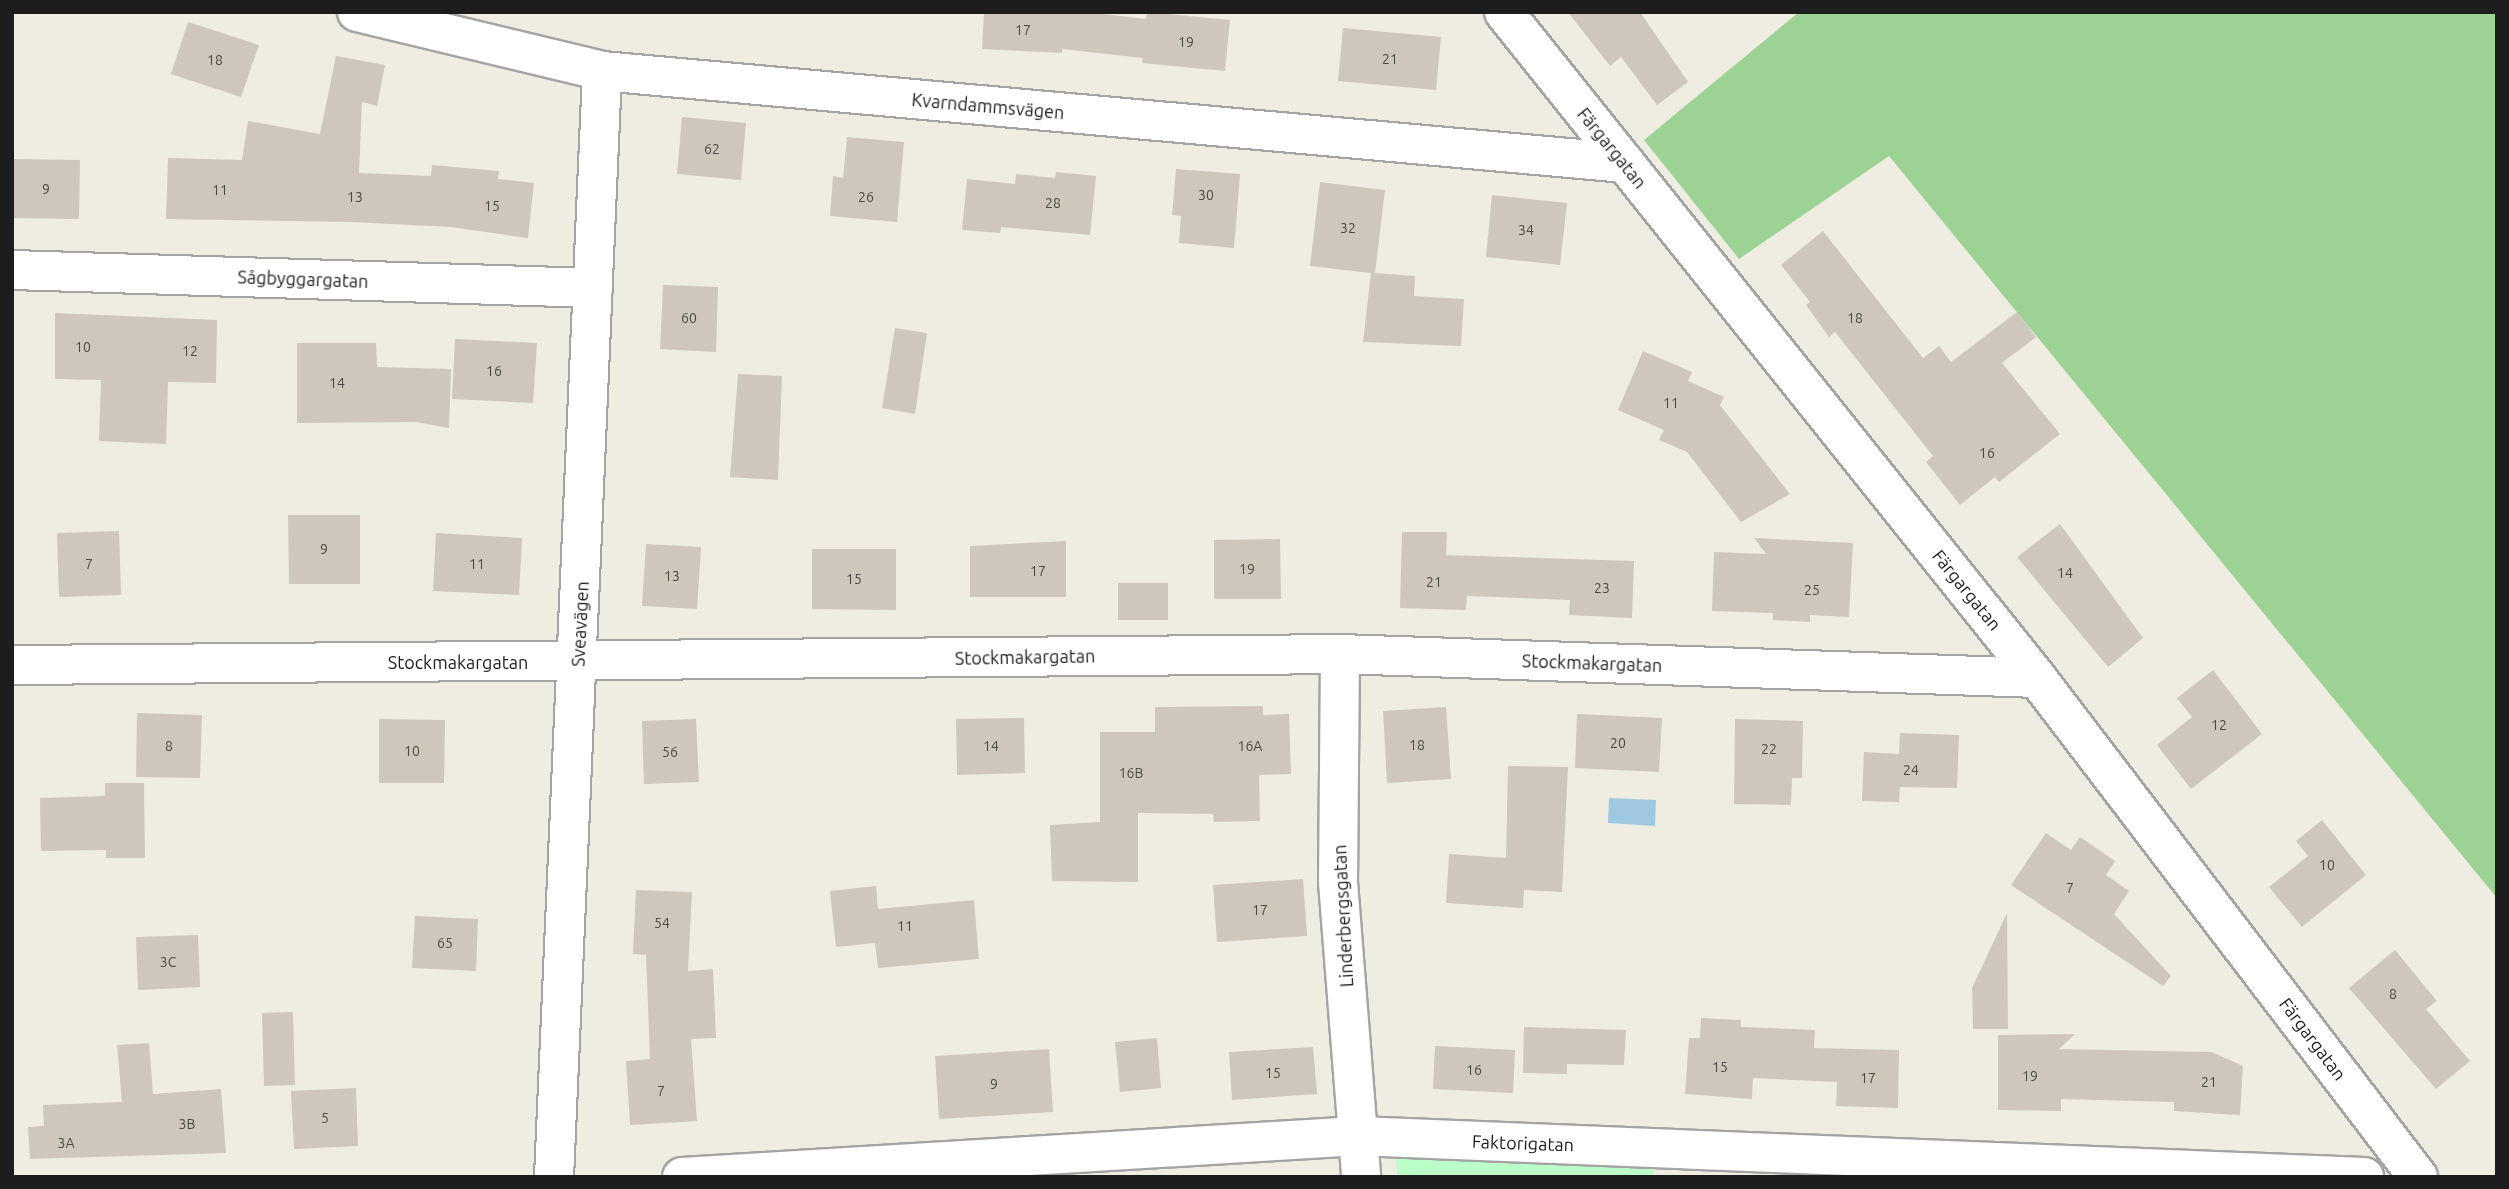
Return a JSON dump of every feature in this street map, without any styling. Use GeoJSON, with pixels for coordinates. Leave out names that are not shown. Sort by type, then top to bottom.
{"type":"FeatureCollection","features":[{"type":"Feature","properties":{"kind":"street","name":"Kvarndammsvägen"},"geometry":{"type":"LineString","coordinates":[[357,12],[602,71],[1625,163]]}},
{"type":"Feature","properties":{"kind":"street","name":"Färgargatan"},"geometry":{"type":"LineString","coordinates":[[1504,12],[2037,678],[2418,1177]]}},
{"type":"Feature","properties":{"kind":"street","name":"Sveavägen"},"geometry":{"type":"LineString","coordinates":[[554,1177],[602,71]]}},
{"type":"Feature","properties":{"kind":"street","name":"Sågbyggargatan"},"geometry":{"type":"LineString","coordinates":[[12,270],[593,288]]}},
{"type":"Feature","properties":{"kind":"street","name":"Stockmakargatan"},"geometry":{"type":"LineString","coordinates":[[12,665],[1340,654],[2037,678]]}},
{"type":"Feature","properties":{"kind":"street","name":"Linderbergsgatan"},"geometry":{"type":"LineString","coordinates":[[1340,654],[1338,882],[1361,1177]]}},
{"type":"Feature","properties":{"kind":"street","name":"Faktorigatan"},"geometry":{"type":"LineString","coordinates":[[682,1177],[1358,1136],[2364,1177]]}},
{"type":"Feature","properties":{"kind":"green space"},"geometry":{"type":"Polygon","coordinates":[[[1799,12],[2497,12],[2497,898],[1889,156],[1739,259],[1644,140],[1799,12]]]}},
{"type":"Feature","properties":{"kind":"green space"},"geometry":{"type":"Polygon","coordinates":[[[1396,1157],[1653,1169],[1654,1177],[1397,1177],[1396,1157]]]}},
{"type":"Feature","properties":{"kind":"water"},"geometry":{"type":"Polygon","coordinates":[[[1609,798],[1656,800],[1655,826],[1608,823],[1609,798]]]}},
{"type":"Feature","properties":{"kind":"building"},"geometry":{"type":"Polygon","coordinates":[[[984,12],[1086,12],[1146,19],[1147,12],[1230,20],[1225,71],[1142,63],[1143,58],[1062,49],[1062,53],[982,49],[984,12]]]}},
{"type":"Feature","properties":{"kind":"building"},"geometry":{"type":"Polygon","coordinates":[[[1568,12],[1640,12],[1688,82],[1657,105],[1621,57],[1610,66],[1568,12]]]}},
{"type":"Feature","properties":{"kind":"building"},"geometry":{"type":"Polygon","coordinates":[[[188,22],[259,45],[241,97],[171,74],[188,22]]]}},
{"type":"Feature","properties":{"kind":"building"},"geometry":{"type":"Polygon","coordinates":[[[1343,28],[1441,37],[1436,90],[1338,81],[1343,28]]]}},
{"type":"Feature","properties":{"kind":"building"},"geometry":{"type":"Polygon","coordinates":[[[336,56],[385,65],[377,106],[362,102],[359,173],[431,176],[432,165],[499,171],[498,179],[534,183],[528,238],[451,227],[350,222],[166,219],[168,158],[242,160],[248,121],[320,134],[336,56]]]}},
{"type":"Feature","properties":{"kind":"building"},"geometry":{"type":"Polygon","coordinates":[[[682,117],[746,123],[741,180],[677,174],[682,117]]]}},
{"type":"Feature","properties":{"kind":"building"},"geometry":{"type":"Polygon","coordinates":[[[847,137],[904,142],[897,222],[830,216],[833,176],[843,178],[847,137]]]}},
{"type":"Feature","properties":{"kind":"building"},"geometry":{"type":"Polygon","coordinates":[[[12,159],[80,160],[79,219],[12,218],[12,159]]]}},
{"type":"Feature","properties":{"kind":"building"},"geometry":{"type":"Polygon","coordinates":[[[1176,169],[1240,174],[1234,248],[1179,243],[1181,216],[1172,215],[1176,169]]]}},
{"type":"Feature","properties":{"kind":"building"},"geometry":{"type":"Polygon","coordinates":[[[1056,172],[1096,176],[1090,235],[1001,227],[1000,233],[962,230],[967,179],[1015,184],[1016,174],[1055,178],[1056,172]]]}},
{"type":"Feature","properties":{"kind":"building"},"geometry":{"type":"Polygon","coordinates":[[[1320,182],[1385,190],[1375,273],[1415,276],[1414,296],[1464,299],[1461,346],[1363,342],[1371,273],[1310,266],[1320,182]]]}},
{"type":"Feature","properties":{"kind":"building"},"geometry":{"type":"Polygon","coordinates":[[[1492,195],[1567,203],[1560,265],[1486,257],[1492,195]]]}},
{"type":"Feature","properties":{"kind":"building"},"geometry":{"type":"Polygon","coordinates":[[[1823,231],[1923,358],[1939,346],[1951,362],[2017,312],[2036,337],[2002,363],[2060,434],[1999,482],[1995,477],[1960,505],[1926,462],[1933,456],[1835,332],[1829,337],[1806,305],[1810,302],[1781,265],[1823,231]]]}},
{"type":"Feature","properties":{"kind":"building"},"geometry":{"type":"Polygon","coordinates":[[[663,285],[718,287],[716,352],[660,349],[663,285]]]}},
{"type":"Feature","properties":{"kind":"building"},"geometry":{"type":"Polygon","coordinates":[[[55,313],[217,320],[216,383],[168,382],[166,444],[99,441],[101,380],[55,379],[55,313]]]}},
{"type":"Feature","properties":{"kind":"building"},"geometry":{"type":"Polygon","coordinates":[[[895,328],[927,333],[915,414],[882,408],[895,328]]]}},
{"type":"Feature","properties":{"kind":"building"},"geometry":{"type":"Polygon","coordinates":[[[455,339],[537,343],[533,403],[452,399],[455,339]]]}},
{"type":"Feature","properties":{"kind":"building"},"geometry":{"type":"Polygon","coordinates":[[[297,343],[376,343],[377,367],[451,369],[449,428],[416,422],[297,423],[297,343]]]}},
{"type":"Feature","properties":{"kind":"building"},"geometry":{"type":"Polygon","coordinates":[[[1643,351],[1692,372],[1688,381],[1724,397],[1720,405],[1790,494],[1741,522],[1687,452],[1659,440],[1664,430],[1618,410],[1643,351]]]}},
{"type":"Feature","properties":{"kind":"building"},"geometry":{"type":"Polygon","coordinates":[[[738,374],[782,376],[778,480],[730,477],[738,374]]]}},
{"type":"Feature","properties":{"kind":"building"},"geometry":{"type":"Polygon","coordinates":[[[288,515],[360,515],[360,584],[289,584],[288,515]]]}},
{"type":"Feature","properties":{"kind":"building"},"geometry":{"type":"Polygon","coordinates":[[[2060,524],[2143,638],[2108,667],[2017,557],[2060,524]]]}},
{"type":"Feature","properties":{"kind":"building"},"geometry":{"type":"Polygon","coordinates":[[[119,531],[121,595],[59,597],[57,533],[119,531]]]}},
{"type":"Feature","properties":{"kind":"building"},"geometry":{"type":"Polygon","coordinates":[[[1402,532],[1447,532],[1446,555],[1634,561],[1632,618],[1569,615],[1570,600],[1467,596],[1466,610],[1400,608],[1402,532]]]}},
{"type":"Feature","properties":{"kind":"building"},"geometry":{"type":"Polygon","coordinates":[[[436,533],[522,538],[519,595],[433,591],[436,533]]]}},
{"type":"Feature","properties":{"kind":"building"},"geometry":{"type":"Polygon","coordinates":[[[1754,538],[1853,543],[1849,617],[1810,615],[1810,622],[1773,620],[1773,613],[1712,611],[1714,552],[1766,554],[1754,538]]]}},
{"type":"Feature","properties":{"kind":"building"},"geometry":{"type":"Polygon","coordinates":[[[1280,539],[1281,599],[1214,599],[1214,540],[1280,539]]]}},
{"type":"Feature","properties":{"kind":"building"},"geometry":{"type":"Polygon","coordinates":[[[1066,541],[1066,597],[970,597],[970,546],[1066,541]]]}},
{"type":"Feature","properties":{"kind":"building"},"geometry":{"type":"Polygon","coordinates":[[[646,544],[701,547],[697,609],[642,606],[646,544]]]}},
{"type":"Feature","properties":{"kind":"building"},"geometry":{"type":"Polygon","coordinates":[[[812,549],[896,549],[896,610],[812,609],[812,549]]]}},
{"type":"Feature","properties":{"kind":"building"},"geometry":{"type":"Polygon","coordinates":[[[1118,583],[1168,583],[1168,620],[1118,620],[1118,583]]]}},
{"type":"Feature","properties":{"kind":"building"},"geometry":{"type":"Polygon","coordinates":[[[2213,670],[2262,734],[2191,789],[2157,745],[2192,717],[2177,698],[2213,670]]]}},
{"type":"Feature","properties":{"kind":"building"},"geometry":{"type":"Polygon","coordinates":[[[1263,706],[1263,715],[1289,714],[1291,774],[1259,775],[1260,821],[1214,822],[1213,814],[1138,813],[1138,882],[1052,881],[1050,825],[1100,822],[1100,732],[1155,732],[1155,707],[1263,706]]]}},
{"type":"Feature","properties":{"kind":"building"},"geometry":{"type":"Polygon","coordinates":[[[1446,707],[1451,779],[1387,783],[1383,711],[1446,707]]]}},
{"type":"Feature","properties":{"kind":"building"},"geometry":{"type":"Polygon","coordinates":[[[137,713],[202,715],[200,778],[136,777],[137,713]]]}},
{"type":"Feature","properties":{"kind":"building"},"geometry":{"type":"Polygon","coordinates":[[[1577,714],[1662,718],[1659,772],[1575,768],[1577,714]]]}},
{"type":"Feature","properties":{"kind":"building"},"geometry":{"type":"Polygon","coordinates":[[[1024,718],[1025,773],[957,775],[956,719],[1024,718]]]}},
{"type":"Feature","properties":{"kind":"building"},"geometry":{"type":"Polygon","coordinates":[[[379,719],[445,720],[444,783],[379,783],[379,719]]]}},
{"type":"Feature","properties":{"kind":"building"},"geometry":{"type":"Polygon","coordinates":[[[696,719],[699,782],[644,784],[642,721],[696,719]]]}},
{"type":"Feature","properties":{"kind":"building"},"geometry":{"type":"Polygon","coordinates":[[[1735,719],[1803,721],[1802,778],[1792,778],[1791,805],[1734,804],[1735,719]]]}},
{"type":"Feature","properties":{"kind":"building"},"geometry":{"type":"Polygon","coordinates":[[[1900,733],[1959,735],[1957,788],[1900,787],[1899,802],[1862,801],[1864,752],[1899,754],[1900,733]]]}},
{"type":"Feature","properties":{"kind":"building"},"geometry":{"type":"Polygon","coordinates":[[[1508,766],[1568,767],[1562,892],[1524,890],[1523,908],[1446,903],[1449,854],[1506,858],[1508,766]]]}},
{"type":"Feature","properties":{"kind":"building"},"geometry":{"type":"Polygon","coordinates":[[[105,783],[144,783],[145,858],[106,858],[106,850],[41,851],[40,798],[105,796],[105,783]]]}},
{"type":"Feature","properties":{"kind":"building"},"geometry":{"type":"Polygon","coordinates":[[[2322,820],[2366,875],[2302,927],[2269,887],[2308,856],[2296,841],[2322,820]]]}},
{"type":"Feature","properties":{"kind":"building"},"geometry":{"type":"Polygon","coordinates":[[[2046,833],[2071,850],[2080,837],[2115,861],[2106,875],[2129,891],[2114,914],[2171,976],[2163,986],[2011,885],[2046,833]]]}},
{"type":"Feature","properties":{"kind":"building"},"geometry":{"type":"Polygon","coordinates":[[[1303,879],[1307,936],[1217,942],[1213,885],[1303,879]]]}},
{"type":"Feature","properties":{"kind":"building"},"geometry":{"type":"Polygon","coordinates":[[[876,886],[878,909],[974,900],[979,959],[878,968],[875,943],[836,947],[830,891],[876,886]]]}},
{"type":"Feature","properties":{"kind":"building"},"geometry":{"type":"Polygon","coordinates":[[[636,890],[692,892],[688,971],[713,969],[716,1038],[691,1039],[697,1121],[630,1125],[626,1061],[650,1059],[646,955],[633,954],[636,890]]]}},
{"type":"Feature","properties":{"kind":"building"},"geometry":{"type":"Polygon","coordinates":[[[2007,913],[2008,1029],[1973,1029],[1972,988],[2007,913]]]}},
{"type":"Feature","properties":{"kind":"building"},"geometry":{"type":"Polygon","coordinates":[[[415,916],[478,919],[476,971],[412,968],[415,916]]]}},
{"type":"Feature","properties":{"kind":"building"},"geometry":{"type":"Polygon","coordinates":[[[198,935],[200,987],[138,990],[136,937],[198,935]]]}},
{"type":"Feature","properties":{"kind":"building"},"geometry":{"type":"Polygon","coordinates":[[[2395,950],[2437,1001],[2426,1009],[2470,1061],[2436,1089],[2349,988],[2395,950]]]}},
{"type":"Feature","properties":{"kind":"building"},"geometry":{"type":"Polygon","coordinates":[[[293,1012],[295,1085],[264,1086],[262,1013],[293,1012]]]}},
{"type":"Feature","properties":{"kind":"building"},"geometry":{"type":"Polygon","coordinates":[[[1701,1018],[1741,1020],[1741,1027],[1815,1030],[1814,1048],[1899,1050],[1898,1108],[1836,1106],[1837,1082],[1753,1078],[1752,1099],[1685,1094],[1689,1038],[1700,1038],[1701,1018]]]}},
{"type":"Feature","properties":{"kind":"building"},"geometry":{"type":"Polygon","coordinates":[[[1524,1027],[1626,1030],[1624,1065],[1567,1064],[1567,1074],[1523,1073],[1524,1027]]]}},
{"type":"Feature","properties":{"kind":"building"},"geometry":{"type":"Polygon","coordinates":[[[2075,1034],[2059,1049],[2212,1052],[2243,1066],[2240,1115],[2174,1111],[2174,1102],[2061,1099],[2061,1111],[1998,1110],[1998,1035],[2075,1034]]]}},
{"type":"Feature","properties":{"kind":"building"},"geometry":{"type":"Polygon","coordinates":[[[1157,1038],[1161,1088],[1120,1092],[1115,1042],[1157,1038]]]}},
{"type":"Feature","properties":{"kind":"building"},"geometry":{"type":"Polygon","coordinates":[[[149,1043],[153,1094],[221,1089],[226,1153],[30,1159],[28,1127],[44,1126],[43,1105],[122,1102],[117,1045],[149,1043]]]}},
{"type":"Feature","properties":{"kind":"building"},"geometry":{"type":"Polygon","coordinates":[[[1435,1046],[1515,1050],[1513,1093],[1433,1089],[1435,1046]]]}},
{"type":"Feature","properties":{"kind":"building"},"geometry":{"type":"Polygon","coordinates":[[[1313,1047],[1317,1094],[1232,1100],[1229,1052],[1313,1047]]]}},
{"type":"Feature","properties":{"kind":"building"},"geometry":{"type":"Polygon","coordinates":[[[1049,1049],[1053,1112],[939,1119],[935,1056],[1049,1049]]]}},
{"type":"Feature","properties":{"kind":"building"},"geometry":{"type":"Polygon","coordinates":[[[356,1088],[358,1146],[294,1149],[291,1091],[356,1088]]]}}]}
